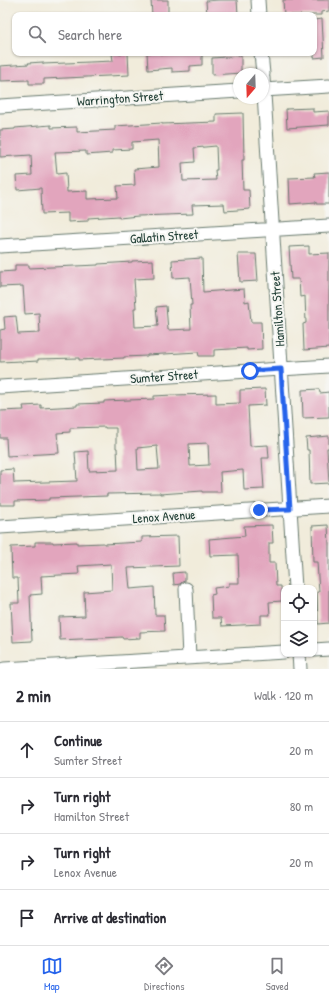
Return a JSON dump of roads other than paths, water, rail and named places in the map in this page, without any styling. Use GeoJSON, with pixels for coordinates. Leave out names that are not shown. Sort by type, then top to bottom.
{"type":"FeatureCollection","features":[{"type":"Feature","properties":{"kind":"street"},"geometry":{"type":"LineString","coordinates":[[258,0],[259,12]]}},
{"type":"Feature","properties":{"kind":"street"},"geometry":{"type":"LineString","coordinates":[[261,56],[262,68]]}},
{"type":"Feature","properties":{"kind":"street"},"geometry":{"type":"LineString","coordinates":[[269,86],[329,86]]}},
{"type":"Feature","properties":{"kind":"street","name":"Warrington Street"},"geometry":{"type":"LineString","coordinates":[[0,106],[233,91]]}},
{"type":"Feature","properties":{"kind":"street","name":"Hamilton Street"},"geometry":{"type":"LineString","coordinates":[[264,104],[295,585]]}},
{"type":"Feature","properties":{"kind":"street","name":"Gallatin Street"},"geometry":{"type":"LineString","coordinates":[[0,246],[329,226]]}},
{"type":"Feature","properties":{"kind":"street","name":"Sumter Street"},"geometry":{"type":"LineString","coordinates":[[0,387],[329,366]]}},
{"type":"Feature","properties":{"kind":"street","name":"Lenox Avenue"},"geometry":{"type":"LineString","coordinates":[[0,527],[329,506]]}},
{"type":"Feature","properties":{"kind":"street"},"geometry":{"type":"LineString","coordinates":[[186,589],[189,657]]}},
{"type":"Feature","properties":{"kind":"street"},"geometry":{"type":"LineString","coordinates":[[317,650],[329,649]]}},
{"type":"Feature","properties":{"kind":"street"},"geometry":{"type":"LineString","coordinates":[[4,669],[281,652]]}},
{"type":"Feature","properties":{"kind":"street"},"geometry":{"type":"LineString","coordinates":[[299,657],[300,669]]}}]}
